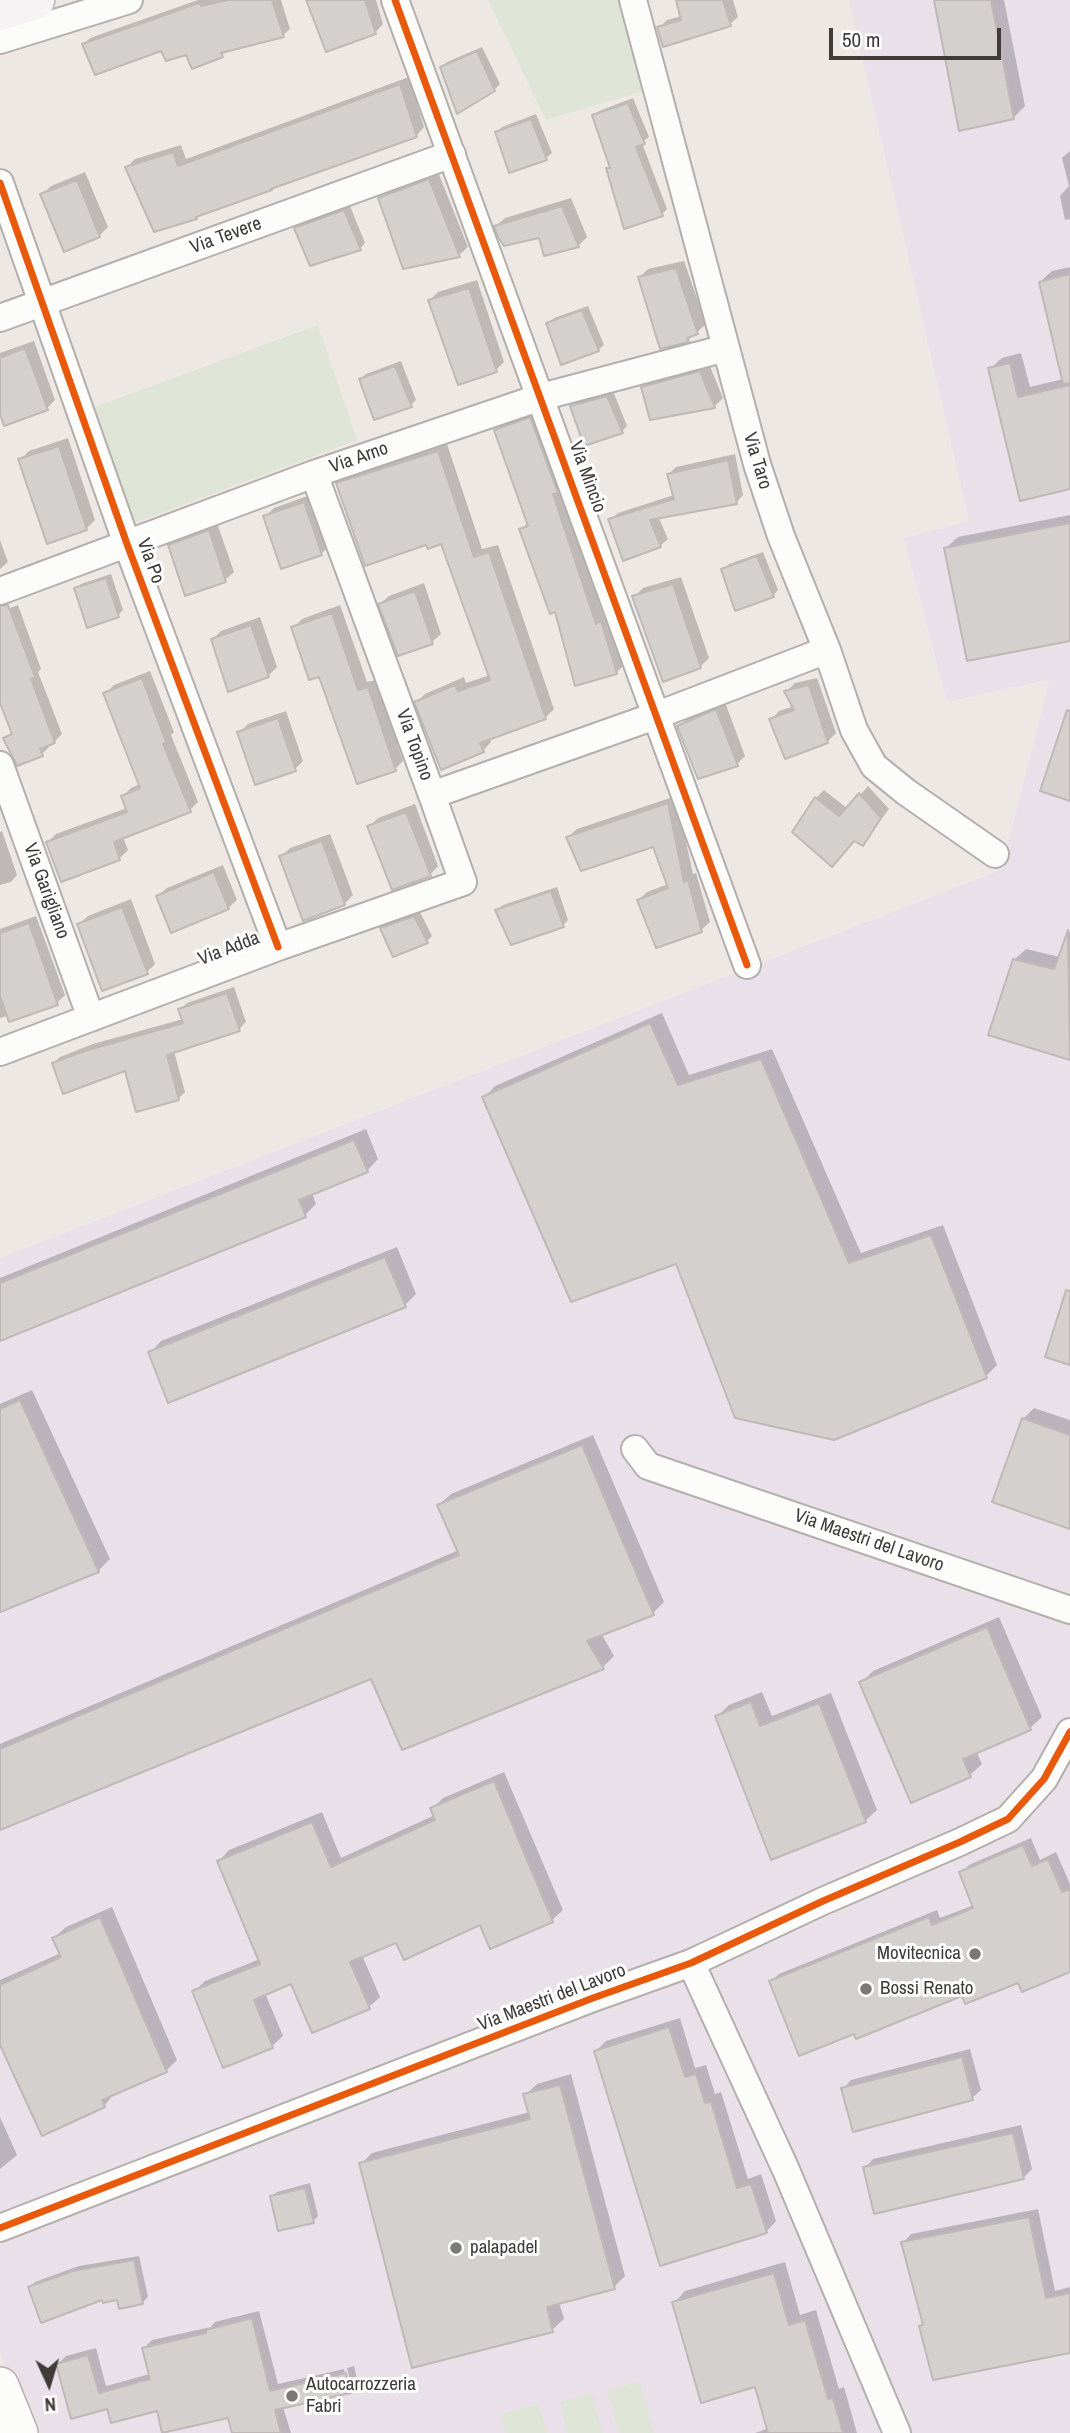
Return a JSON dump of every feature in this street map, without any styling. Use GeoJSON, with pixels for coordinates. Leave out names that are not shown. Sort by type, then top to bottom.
{"type":"FeatureCollection","features":[{"type":"Feature","properties":{"kind":"main road"},"geometry":{"type":"LineString","coordinates":[[0,11],[35,0]]}},
{"type":"Feature","properties":{"kind":"main road"},"geometry":{"type":"LineString","coordinates":[[0,2386],[19,2433]]}},
{"type":"Feature","properties":{"kind":"street"},"geometry":{"type":"LineString","coordinates":[[0,40],[129,0]]}},
{"type":"Feature","properties":{"kind":"street","name":"Via Mincio"},"geometry":{"type":"LineString","coordinates":[[396,0],[747,965]]}},
{"type":"Feature","properties":{"kind":"street","name":"Via Taro"},"geometry":{"type":"LineString","coordinates":[[633,0],[757,464],[781,536],[827,650],[854,730],[874,766],[905,792],[995,854]]}},
{"type":"Feature","properties":{"kind":"street","name":"Via Tevere"},"geometry":{"type":"LineString","coordinates":[[0,318],[452,154]]}},
{"type":"Feature","properties":{"kind":"street","name":"Via Po"},"geometry":{"type":"LineString","coordinates":[[0,183],[127,544],[278,947]]}},
{"type":"Feature","properties":{"kind":"street","name":"Via Arno"},"geometry":{"type":"LineString","coordinates":[[0,591],[314,474],[541,397],[726,348]]}},
{"type":"Feature","properties":{"kind":"street","name":"Via Topino"},"geometry":{"type":"LineString","coordinates":[[314,474],[432,795],[655,716]]}},
{"type":"Feature","properties":{"kind":"street"},"geometry":{"type":"LineString","coordinates":[[655,716],[827,650]]}},
{"type":"Feature","properties":{"kind":"street","name":"Via Garigliano"},"geometry":{"type":"LineString","coordinates":[[0,765],[91,1018]]}},
{"type":"Feature","properties":{"kind":"street","name":"Via Adda"},"geometry":{"type":"LineString","coordinates":[[0,1052],[278,947],[463,882],[432,795]]}},
{"type":"Feature","properties":{"kind":"street","name":"Via Maestri del Lavoro"},"geometry":{"type":"LineString","coordinates":[[635,1449],[648,1466],[1070,1610]]}},
{"type":"Feature","properties":{"kind":"street","name":"Via Maestri del Lavoro"},"geometry":{"type":"LineString","coordinates":[[0,2228],[593,1998],[691,1963],[1008,1819],[1044,1779],[1070,1732]]}},
{"type":"Feature","properties":{"kind":"street"},"geometry":{"type":"LineString","coordinates":[[691,1963],[786,2170],[897,2433]]}},
{"type":"Feature","properties":{"kind":"shaded area"},"geometry":{"type":"Polygon","coordinates":[[[849,0],[1070,0],[1070,2433],[33,2433],[0,2353],[0,1258],[1001,870],[1050,679],[947,702],[904,538],[969,521],[849,0]]]}},
{"type":"Feature","properties":{"kind":"green space"},"geometry":{"type":"Polygon","coordinates":[[[488,0],[619,0],[643,91],[546,120],[488,0]]]}},
{"type":"Feature","properties":{"kind":"green space"},"geometry":{"type":"Polygon","coordinates":[[[318,325],[357,440],[129,525],[89,409],[318,325]]]}},
{"type":"Feature","properties":{"kind":"green space"},"geometry":{"type":"Polygon","coordinates":[[[640,2381],[654,2433],[619,2433],[607,2390],[640,2381]]]}},
{"type":"Feature","properties":{"kind":"green space"},"geometry":{"type":"Polygon","coordinates":[[[592,2393],[603,2433],[568,2433],[560,2402],[592,2393]]]}},
{"type":"Feature","properties":{"kind":"green space"},"geometry":{"type":"Polygon","coordinates":[[[539,2404],[547,2433],[506,2433],[501,2414],[539,2404]]]}},
{"type":"Feature","properties":{"kind":"building"},"geometry":{"type":"Polygon","coordinates":[[[228,0],[272,0],[284,37],[221,53],[223,57],[192,69],[186,55],[166,61],[161,51],[95,75],[82,44],[199,3],[201,6],[228,0]]]}},
{"type":"Feature","properties":{"kind":"building"},"geometry":{"type":"Polygon","coordinates":[[[306,0],[365,0],[376,34],[326,52],[306,0]]]}},
{"type":"Feature","properties":{"kind":"building"},"geometry":{"type":"Polygon","coordinates":[[[676,0],[723,0],[731,26],[663,47],[657,27],[681,20],[676,0]]]}},
{"type":"Feature","properties":{"kind":"building"},"geometry":{"type":"Polygon","coordinates":[[[934,0],[991,0],[1014,119],[959,131],[934,0]]]}},
{"type":"Feature","properties":{"kind":"building"},"geometry":{"type":"Polygon","coordinates":[[[477,51],[495,91],[457,114],[440,67],[477,51]]]}},
{"type":"Feature","properties":{"kind":"building"},"geometry":{"type":"Polygon","coordinates":[[[400,84],[417,137],[271,189],[196,217],[197,219],[154,232],[125,167],[173,152],[178,166],[400,84]]]}},
{"type":"Feature","properties":{"kind":"building"},"geometry":{"type":"Polygon","coordinates":[[[628,103],[645,144],[636,147],[663,216],[624,229],[606,168],[610,168],[592,115],[628,103]]]}},
{"type":"Feature","properties":{"kind":"building"},"geometry":{"type":"Polygon","coordinates":[[[531,119],[547,160],[509,173],[495,132],[531,119]]]}},
{"type":"Feature","properties":{"kind":"building"},"geometry":{"type":"Polygon","coordinates":[[[429,179],[460,257],[403,269],[378,198],[429,179]]]}},
{"type":"Feature","properties":{"kind":"building"},"geometry":{"type":"Polygon","coordinates":[[[77,180],[100,237],[64,252],[40,194],[77,180]]]}},
{"type":"Feature","properties":{"kind":"building"},"geometry":{"type":"Polygon","coordinates":[[[562,206],[579,247],[544,256],[539,238],[504,246],[498,237],[494,226],[562,206]]]}},
{"type":"Feature","properties":{"kind":"building"},"geometry":{"type":"Polygon","coordinates":[[[344,210],[361,250],[310,266],[294,228],[344,210]]]}},
{"type":"Feature","properties":{"kind":"building"},"geometry":{"type":"Polygon","coordinates":[[[676,268],[698,334],[687,338],[689,342],[660,349],[638,277],[676,268]]]}},
{"type":"Feature","properties":{"kind":"building"},"geometry":{"type":"Polygon","coordinates":[[[1070,274],[1070,383],[1063,384],[1039,282],[1070,274]]]}},
{"type":"Feature","properties":{"kind":"building"},"geometry":{"type":"Polygon","coordinates":[[[469,288],[497,372],[458,385],[428,300],[469,288]]]}},
{"type":"Feature","properties":{"kind":"building"},"geometry":{"type":"Polygon","coordinates":[[[582,310],[599,351],[561,365],[546,323],[582,310]]]}},
{"type":"Feature","properties":{"kind":"building"},"geometry":{"type":"Polygon","coordinates":[[[25,348],[48,410],[4,426],[0,414],[0,358],[25,348]]]}},
{"type":"Feature","properties":{"kind":"building"},"geometry":{"type":"Polygon","coordinates":[[[1010,363],[1018,397],[1070,385],[1070,489],[1020,501],[988,368],[1010,363]]]}},
{"type":"Feature","properties":{"kind":"building"},"geometry":{"type":"Polygon","coordinates":[[[395,366],[412,407],[374,420],[359,379],[395,366]]]}},
{"type":"Feature","properties":{"kind":"building"},"geometry":{"type":"Polygon","coordinates":[[[700,371],[715,408],[650,420],[641,387],[700,371]]]}},
{"type":"Feature","properties":{"kind":"building"},"geometry":{"type":"Polygon","coordinates":[[[607,396],[623,433],[584,446],[570,406],[607,396]]]}},
{"type":"Feature","properties":{"kind":"building"},"geometry":{"type":"Polygon","coordinates":[[[530,417],[558,493],[553,494],[596,624],[601,621],[617,674],[575,686],[555,612],[550,614],[519,529],[528,526],[494,430],[530,417]]]}},
{"type":"Feature","properties":{"kind":"building"},"geometry":{"type":"Polygon","coordinates":[[[59,446],[87,530],[47,544],[18,459],[59,446]]]}},
{"type":"Feature","properties":{"kind":"building"},"geometry":{"type":"Polygon","coordinates":[[[438,451],[474,557],[489,552],[546,719],[480,743],[484,752],[441,770],[414,702],[455,685],[458,691],[490,680],[441,544],[428,549],[426,545],[365,566],[336,483],[438,451]]]}},
{"type":"Feature","properties":{"kind":"building"},"geometry":{"type":"Polygon","coordinates":[[[728,460],[737,504],[650,520],[661,547],[623,561],[608,519],[674,499],[667,474],[728,460]]]}},
{"type":"Feature","properties":{"kind":"building"},"geometry":{"type":"Polygon","coordinates":[[[304,502],[322,555],[281,569],[263,516],[304,502]]]}},
{"type":"Feature","properties":{"kind":"building"},"geometry":{"type":"Polygon","coordinates":[[[1070,523],[1070,641],[967,661],[944,548],[1070,523]]]}},
{"type":"Feature","properties":{"kind":"building"},"geometry":{"type":"Polygon","coordinates":[[[209,530],[226,582],[185,596],[168,545],[209,530]]]}},
{"type":"Feature","properties":{"kind":"building"},"geometry":{"type":"Polygon","coordinates":[[[757,556],[774,597],[735,611],[721,569],[757,556]]]}},
{"type":"Feature","properties":{"kind":"building"},"geometry":{"type":"Polygon","coordinates":[[[106,578],[119,617],[87,628],[74,588],[106,578]]]}},
{"type":"Feature","properties":{"kind":"building"},"geometry":{"type":"Polygon","coordinates":[[[673,584],[701,668],[663,682],[632,596],[673,584]]]}},
{"type":"Feature","properties":{"kind":"building"},"geometry":{"type":"Polygon","coordinates":[[[415,591],[433,644],[398,656],[378,604],[415,591]]]}},
{"type":"Feature","properties":{"kind":"building"},"geometry":{"type":"Polygon","coordinates":[[[8,605],[35,677],[31,679],[55,743],[40,749],[43,756],[17,766],[3,738],[12,734],[0,703],[0,606],[8,605]]]}},
{"type":"Feature","properties":{"kind":"building"},"geometry":{"type":"Polygon","coordinates":[[[332,613],[358,690],[368,687],[396,771],[357,784],[319,677],[309,680],[291,627],[332,613]]]}},
{"type":"Feature","properties":{"kind":"building"},"geometry":{"type":"Polygon","coordinates":[[[251,625],[269,677],[228,692],[211,639],[251,625]]]}},
{"type":"Feature","properties":{"kind":"building"},"geometry":{"type":"Polygon","coordinates":[[[142,678],[166,742],[163,744],[191,812],[114,842],[120,860],[61,882],[46,842],[127,812],[121,796],[140,788],[103,693],[142,678]]]}},
{"type":"Feature","properties":{"kind":"building"},"geometry":{"type":"Polygon","coordinates":[[[809,685],[828,743],[785,759],[769,719],[794,710],[784,691],[809,685]]]}},
{"type":"Feature","properties":{"kind":"building"},"geometry":{"type":"Polygon","coordinates":[[[716,709],[738,766],[698,779],[677,726],[716,709]]]}},
{"type":"Feature","properties":{"kind":"building"},"geometry":{"type":"Polygon","coordinates":[[[1067,710],[1070,711],[1070,801],[1040,791],[1067,710]]]}},
{"type":"Feature","properties":{"kind":"building"},"geometry":{"type":"Polygon","coordinates":[[[278,718],[296,771],[255,785],[237,732],[278,718]]]}},
{"type":"Feature","properties":{"kind":"building"},"geometry":{"type":"Polygon","coordinates":[[[859,793],[881,818],[863,846],[854,841],[832,867],[792,832],[815,797],[839,816],[859,793]]]}},
{"type":"Feature","properties":{"kind":"building"},"geometry":{"type":"Polygon","coordinates":[[[668,803],[684,882],[688,880],[702,932],[656,948],[637,900],[668,888],[653,847],[581,871],[566,837],[668,803]]]}},
{"type":"Feature","properties":{"kind":"building"},"geometry":{"type":"Polygon","coordinates":[[[406,812],[431,876],[392,890],[367,826],[406,812]]]}},
{"type":"Feature","properties":{"kind":"building"},"geometry":{"type":"Polygon","coordinates":[[[322,841],[345,905],[303,921],[279,856],[322,841]]]}},
{"type":"Feature","properties":{"kind":"building"},"geometry":{"type":"Polygon","coordinates":[[[214,872],[229,909],[171,933],[156,896],[214,872]]]}},
{"type":"Feature","properties":{"kind":"building"},"geometry":{"type":"Polygon","coordinates":[[[551,891],[564,927],[511,945],[495,910],[551,891]]]}},
{"type":"Feature","properties":{"kind":"building"},"geometry":{"type":"Polygon","coordinates":[[[122,907],[148,974],[102,991],[77,924],[122,907]]]}},
{"type":"Feature","properties":{"kind":"building"},"geometry":{"type":"Polygon","coordinates":[[[414,916],[428,943],[393,957],[380,928],[414,916]]]}},
{"type":"Feature","properties":{"kind":"building"},"geometry":{"type":"Polygon","coordinates":[[[29,923],[58,1005],[9,1022],[0,996],[0,933],[29,923]]]}},
{"type":"Feature","properties":{"kind":"building"},"geometry":{"type":"Polygon","coordinates":[[[1068,930],[1070,1060],[988,1035],[1013,959],[1054,969],[1068,930]]]}},
{"type":"Feature","properties":{"kind":"building"},"geometry":{"type":"Polygon","coordinates":[[[227,993],[240,1031],[167,1055],[179,1100],[136,1112],[125,1071],[63,1094],[52,1063],[183,1023],[178,1009],[227,993]]]}},
{"type":"Feature","properties":{"kind":"building"},"geometry":{"type":"Polygon","coordinates":[[[650,1023],[678,1085],[761,1059],[849,1263],[931,1235],[987,1378],[834,1440],[735,1418],[676,1264],[571,1302],[482,1097],[650,1023]]]}},
{"type":"Feature","properties":{"kind":"building"},"geometry":{"type":"Polygon","coordinates":[[[354,1140],[368,1172],[299,1200],[306,1217],[0,1341],[0,1283],[354,1140]]]}},
{"type":"Feature","properties":{"kind":"building"},"geometry":{"type":"Polygon","coordinates":[[[385,1257],[406,1307],[168,1403],[148,1352],[385,1257]]]}},
{"type":"Feature","properties":{"kind":"building"},"geometry":{"type":"Polygon","coordinates":[[[1066,1290],[1070,1291],[1070,1365],[1045,1357],[1066,1290]]]}},
{"type":"Feature","properties":{"kind":"building"},"geometry":{"type":"Polygon","coordinates":[[[20,1400],[99,1572],[0,1612],[0,1409],[20,1400]]]}},
{"type":"Feature","properties":{"kind":"building"},"geometry":{"type":"Polygon","coordinates":[[[1022,1418],[1070,1435],[1070,1529],[992,1502],[1022,1418]]]}},
{"type":"Feature","properties":{"kind":"building"},"geometry":{"type":"Polygon","coordinates":[[[582,1445],[654,1615],[587,1641],[604,1669],[402,1750],[371,1679],[0,1830],[0,1749],[459,1555],[437,1505],[582,1445]]]}},
{"type":"Feature","properties":{"kind":"building"},"geometry":{"type":"Polygon","coordinates":[[[987,1627],[1031,1730],[963,1759],[971,1777],[911,1803],[859,1682],[987,1627]]]}},
{"type":"Feature","properties":{"kind":"building"},"geometry":{"type":"Polygon","coordinates":[[[751,1702],[760,1726],[819,1703],[866,1822],[771,1860],[715,1716],[751,1702]]]}},
{"type":"Feature","properties":{"kind":"building"},"geometry":{"type":"Polygon","coordinates":[[[494,1781],[553,1922],[490,1949],[480,1925],[404,1960],[396,1943],[350,1962],[370,2009],[312,2033],[291,1984],[254,2000],[273,2048],[223,2068],[192,1991],[260,1964],[217,1861],[312,1822],[331,1867],[435,1820],[430,1808],[494,1781]]]}},
{"type":"Feature","properties":{"kind":"building"},"geometry":{"type":"Polygon","coordinates":[[[1023,1845],[1032,1866],[1048,1859],[1062,1892],[1070,1889],[1070,1972],[1022,1992],[1018,1983],[965,2004],[962,1996],[856,2039],[854,2034],[799,2056],[769,1981],[929,1917],[932,1925],[973,1908],[959,1872],[1023,1845]]]}},
{"type":"Feature","properties":{"kind":"building"},"geometry":{"type":"Polygon","coordinates":[[[100,1917],[167,2072],[102,2100],[105,2107],[42,2136],[0,2045],[0,1985],[61,1957],[52,1938],[100,1917]]]}},
{"type":"Feature","properties":{"kind":"building"},"geometry":{"type":"Polygon","coordinates":[[[669,2027],[685,2077],[696,2074],[705,2103],[711,2102],[737,2188],[751,2184],[767,2233],[660,2266],[594,2051],[669,2027]]]}},
{"type":"Feature","properties":{"kind":"building"},"geometry":{"type":"Polygon","coordinates":[[[962,2057],[973,2100],[853,2132],[841,2088],[962,2057]]]}},
{"type":"Feature","properties":{"kind":"building","name":"palapadel"},"geometry":{"type":"Polygon","coordinates":[[[560,2085],[615,2289],[547,2307],[553,2332],[412,2368],[359,2163],[530,2119],[523,2094],[560,2085]]]}},
{"type":"Feature","properties":{"kind":"building"},"geometry":{"type":"Polygon","coordinates":[[[1013,2133],[1024,2179],[874,2214],[863,2167],[1013,2133]]]}},
{"type":"Feature","properties":{"kind":"building"},"geometry":{"type":"Polygon","coordinates":[[[305,2188],[314,2223],[278,2231],[270,2196],[305,2188]]]}},
{"type":"Feature","properties":{"kind":"building"},"geometry":{"type":"Polygon","coordinates":[[[1029,2217],[1046,2298],[1070,2293],[1070,2353],[933,2380],[919,2326],[923,2325],[901,2242],[1029,2217]]]}},
{"type":"Feature","properties":{"kind":"building"},"geometry":{"type":"Polygon","coordinates":[[[134,2260],[143,2304],[119,2309],[117,2300],[103,2303],[102,2300],[41,2323],[28,2287],[73,2271],[134,2260]]]}},
{"type":"Feature","properties":{"kind":"building"},"geometry":{"type":"Polygon","coordinates":[[[774,2273],[789,2325],[805,2320],[828,2399],[833,2398],[843,2433],[768,2433],[755,2387],[701,2403],[672,2302],[774,2273]]]}},
{"type":"Feature","properties":{"kind":"building"},"geometry":{"type":"Polygon","coordinates":[[[252,2318],[270,2391],[346,2373],[351,2393],[275,2410],[281,2433],[232,2433],[228,2418],[162,2433],[157,2411],[111,2423],[107,2409],[71,2419],[56,2364],[88,2355],[99,2393],[150,2379],[142,2348],[206,2333],[206,2330],[252,2318]]]}},
{"type":"Feature","properties":{"kind":"cycle path"},"geometry":{"type":"LineString","coordinates":[[395,0],[747,965]]}},
{"type":"Feature","properties":{"kind":"cycle path"},"geometry":{"type":"LineString","coordinates":[[0,183],[127,544],[278,947]]}},
{"type":"Feature","properties":{"kind":"cycle path"},"geometry":{"type":"LineString","coordinates":[[0,2228],[593,1998],[691,1963],[823,1901],[960,1842],[1008,1819],[1044,1779],[1070,1732]]}},
{"type":"Feature","properties":{"kind":"place","name":"Movitecnica"},"geometry":{"type":"Point","coordinates":[975,1954]}},
{"type":"Feature","properties":{"kind":"place","name":"Bossi Renato"},"geometry":{"type":"Point","coordinates":[866,1989]}},
{"type":"Feature","properties":{"kind":"place","name":"palapadel"},"geometry":{"type":"Point","coordinates":[456,2248]}},
{"type":"Feature","properties":{"kind":"place","name":"Autocarrozzeria Fabri"},"geometry":{"type":"Point","coordinates":[292,2396]}}]}
